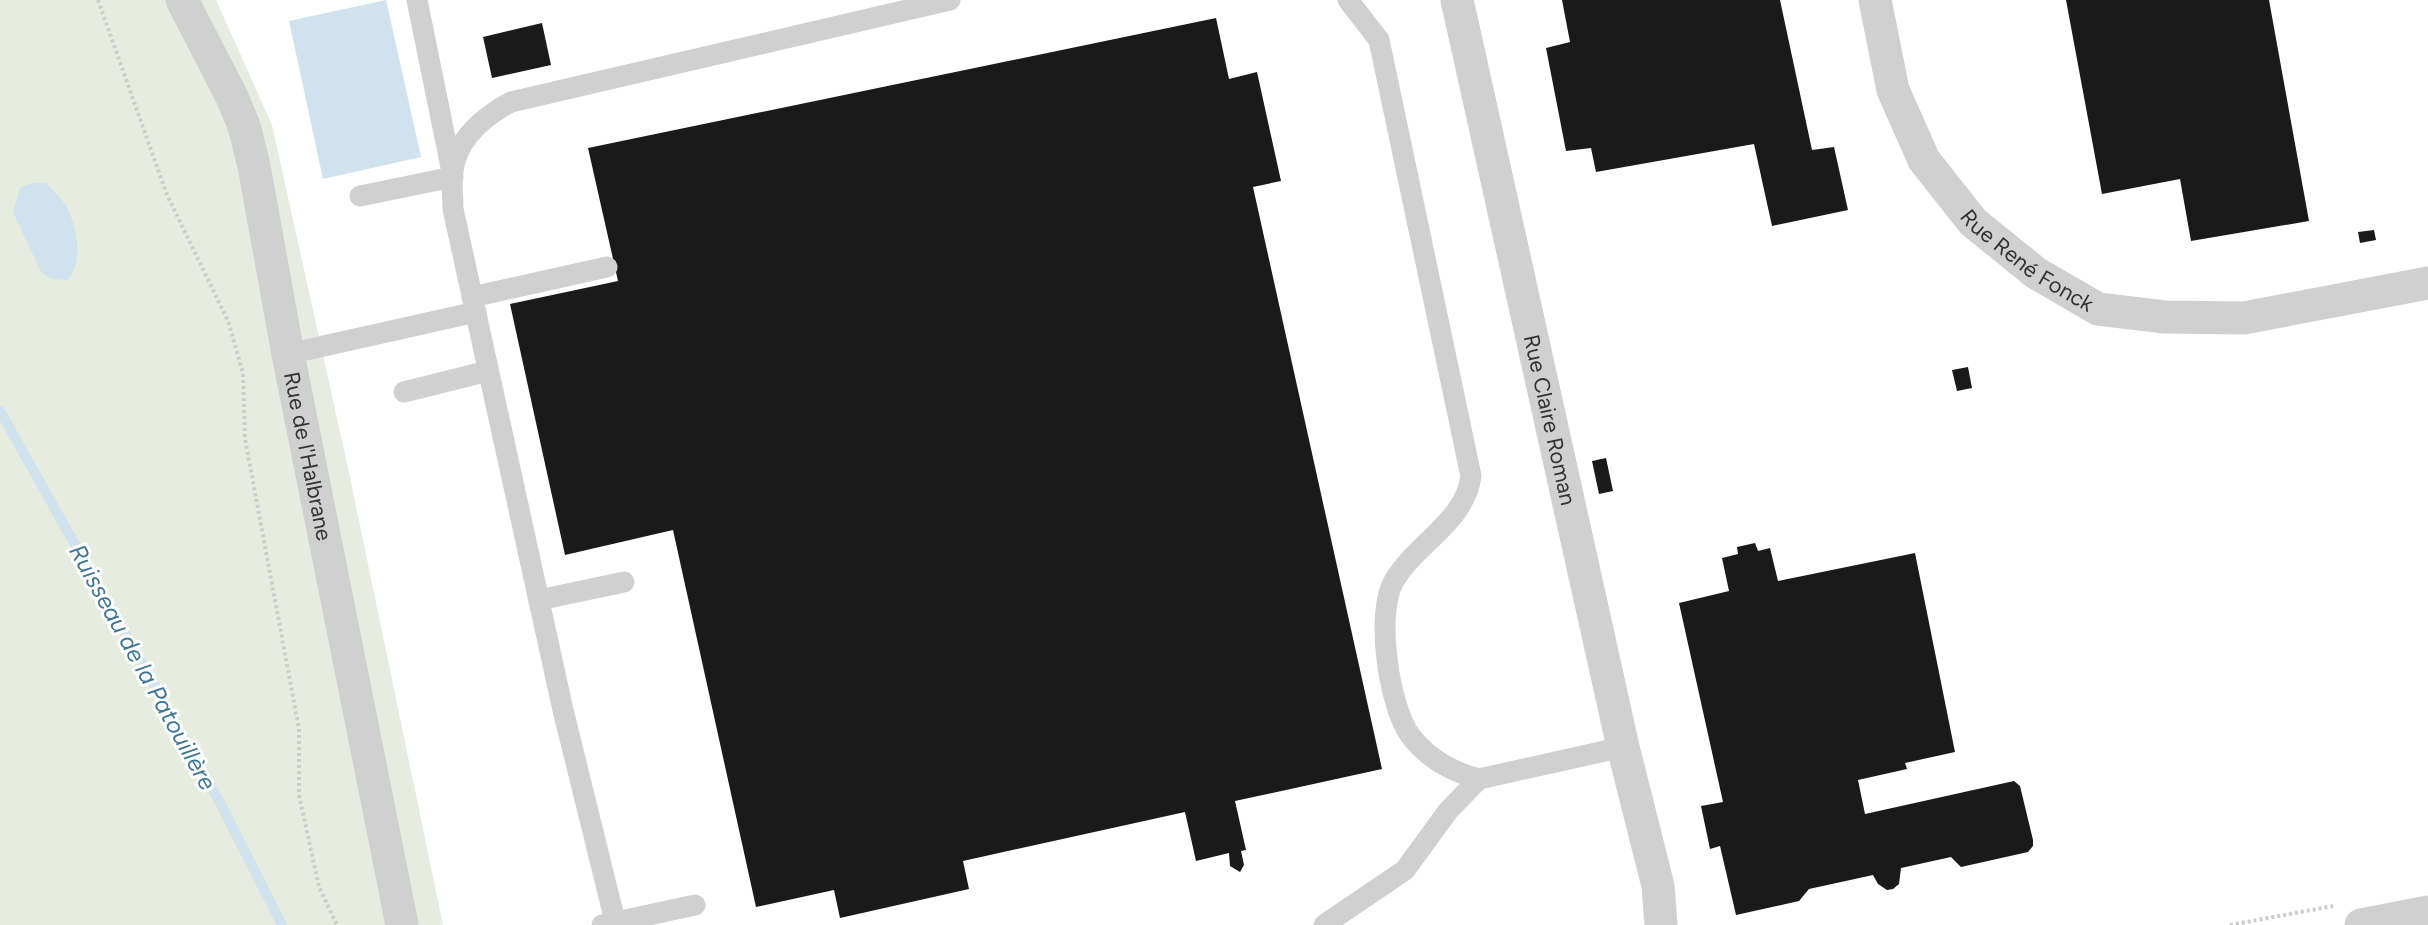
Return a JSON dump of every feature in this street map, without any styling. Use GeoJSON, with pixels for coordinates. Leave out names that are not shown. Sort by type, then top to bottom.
{"type":"FeatureCollection","features":[{"type":"Feature","properties":{"kind":"street","name":"Rue de l'Halbrane"},"geometry":{"type":"LineString","coordinates":[[182,0],[232,97],[244,126],[254,166],[288,354],[402,925]]}},
{"type":"Feature","properties":{"kind":"street","name":"Rue Claire Roman"},"geometry":{"type":"LineString","coordinates":[[1457,0],[1623,747],[1658,886],[1661,925]]}},
{"type":"Feature","properties":{"kind":"street","name":"Rue René Fonck"},"geometry":{"type":"LineString","coordinates":[[1875,0],[1893,90],[1924,160],[1973,222],[2036,273],[2098,309],[2165,317],[2244,318],[2428,283]]}},
{"type":"Feature","properties":{"kind":"street","name":"Rue Claire Roman"},"geometry":{"type":"LineString","coordinates":[[1639,925],[1646,840]]}},
{"type":"Feature","properties":{"kind":"street"},"geometry":{"type":"LineString","coordinates":[[2361,925],[2428,912]]}},
{"type":"Feature","properties":{"kind":"lane"},"geometry":{"type":"LineString","coordinates":[[417,0],[453,177],[453,208],[611,924],[695,905]]}},
{"type":"Feature","properties":{"kind":"lane"},"geometry":{"type":"LineString","coordinates":[[453,177],[462,144],[485,117],[512,102],[950,0]]}},
{"type":"Feature","properties":{"kind":"lane"},"geometry":{"type":"LineString","coordinates":[[1348,0],[1379,40],[1471,476],[1469,492],[1460,509],[1407,561],[1392,583],[1383,623],[1387,661],[1398,704],[1409,734],[1443,765],[1479,779]]}},
{"type":"Feature","properties":{"kind":"lane"},"geometry":{"type":"LineString","coordinates":[[360,196],[453,177]]}},
{"type":"Feature","properties":{"kind":"lane"},"geometry":{"type":"LineString","coordinates":[[288,354],[607,267]]}},
{"type":"Feature","properties":{"kind":"lane"},"geometry":{"type":"LineString","coordinates":[[404,392],[488,371]]}},
{"type":"Feature","properties":{"kind":"lane"},"geometry":{"type":"LineString","coordinates":[[539,600],[624,582]]}},
{"type":"Feature","properties":{"kind":"lane"},"geometry":{"type":"LineString","coordinates":[[1324,925],[1405,870],[1448,811],[1479,779],[1623,747]]}},
{"type":"Feature","properties":{"kind":"path"},"geometry":{"type":"LineString","coordinates":[[98,0],[167,195],[228,321],[243,373],[245,439],[299,729],[299,795],[319,887],[338,925]]}},
{"type":"Feature","properties":{"kind":"shaded area"},"geometry":{"type":"Polygon","coordinates":[[[0,0],[216,0],[272,125],[348,468],[443,925],[0,925],[0,0]]]}},
{"type":"Feature","properties":{"kind":"water"},"geometry":{"type":"Polygon","coordinates":[[[386,0],[421,157],[323,179],[289,21],[386,0]]]}},
{"type":"Feature","properties":{"kind":"water"},"geometry":{"type":"Polygon","coordinates":[[[32,183],[46,183],[65,204],[73,222],[77,253],[73,272],[68,280],[51,279],[41,272],[13,212],[20,188],[32,183]]]}},
{"type":"Feature","properties":{"kind":"building"},"geometry":{"type":"Polygon","coordinates":[[[1562,0],[1780,0],[1812,150],[1834,147],[1848,210],[1772,226],[1754,144],[1596,172],[1591,148],[1566,151],[1546,48],[1570,42],[1562,0]]]}},
{"type":"Feature","properties":{"kind":"building"},"geometry":{"type":"Polygon","coordinates":[[[2066,0],[2269,0],[2309,221],[2191,241],[2180,179],[2102,194],[2066,0]]]}},
{"type":"Feature","properties":{"kind":"building"},"geometry":{"type":"Polygon","coordinates":[[[1216,18],[1229,79],[1257,72],[1281,181],[1253,187],[1382,769],[1235,801],[1246,850],[1241,851],[1244,865],[1240,872],[1230,866],[1229,853],[1196,861],[1185,812],[963,861],[969,889],[840,918],[834,890],[756,907],[673,530],[565,555],[510,304],[618,281],[588,148],[1216,18]]]}},
{"type":"Feature","properties":{"kind":"building"},"geometry":{"type":"Polygon","coordinates":[[[542,23],[551,65],[492,78],[483,37],[542,23]]]}},
{"type":"Feature","properties":{"kind":"building"},"geometry":{"type":"Polygon","coordinates":[[[2374,230],[2376,240],[2360,243],[2358,232],[2374,230]]]}},
{"type":"Feature","properties":{"kind":"building"},"geometry":{"type":"Polygon","coordinates":[[[1968,367],[1972,388],[1957,391],[1952,370],[1968,367]]]}},
{"type":"Feature","properties":{"kind":"building"},"geometry":{"type":"Polygon","coordinates":[[[1606,458],[1613,491],[1599,494],[1592,461],[1606,458]]]}},
{"type":"Feature","properties":{"kind":"building"},"geometry":{"type":"Polygon","coordinates":[[[1755,543],[1758,551],[1770,548],[1778,581],[1915,553],[1955,752],[1905,763],[1907,769],[1858,780],[1865,814],[2014,781],[2020,786],[2033,840],[2033,846],[2028,852],[1961,867],[1951,857],[1901,868],[1899,884],[1893,889],[1887,890],[1878,884],[1873,875],[1809,889],[1799,901],[1736,915],[1720,846],[1710,849],[1701,806],[1723,802],[1679,603],[1729,591],[1722,558],[1738,554],[1737,547],[1755,543]]]}},
{"type":"Feature","properties":{"kind":"waterway","name":"Ruisseau de la Patouillère"},"geometry":{"type":"LineString","coordinates":[[0,411],[219,801],[282,925]]}}]}
